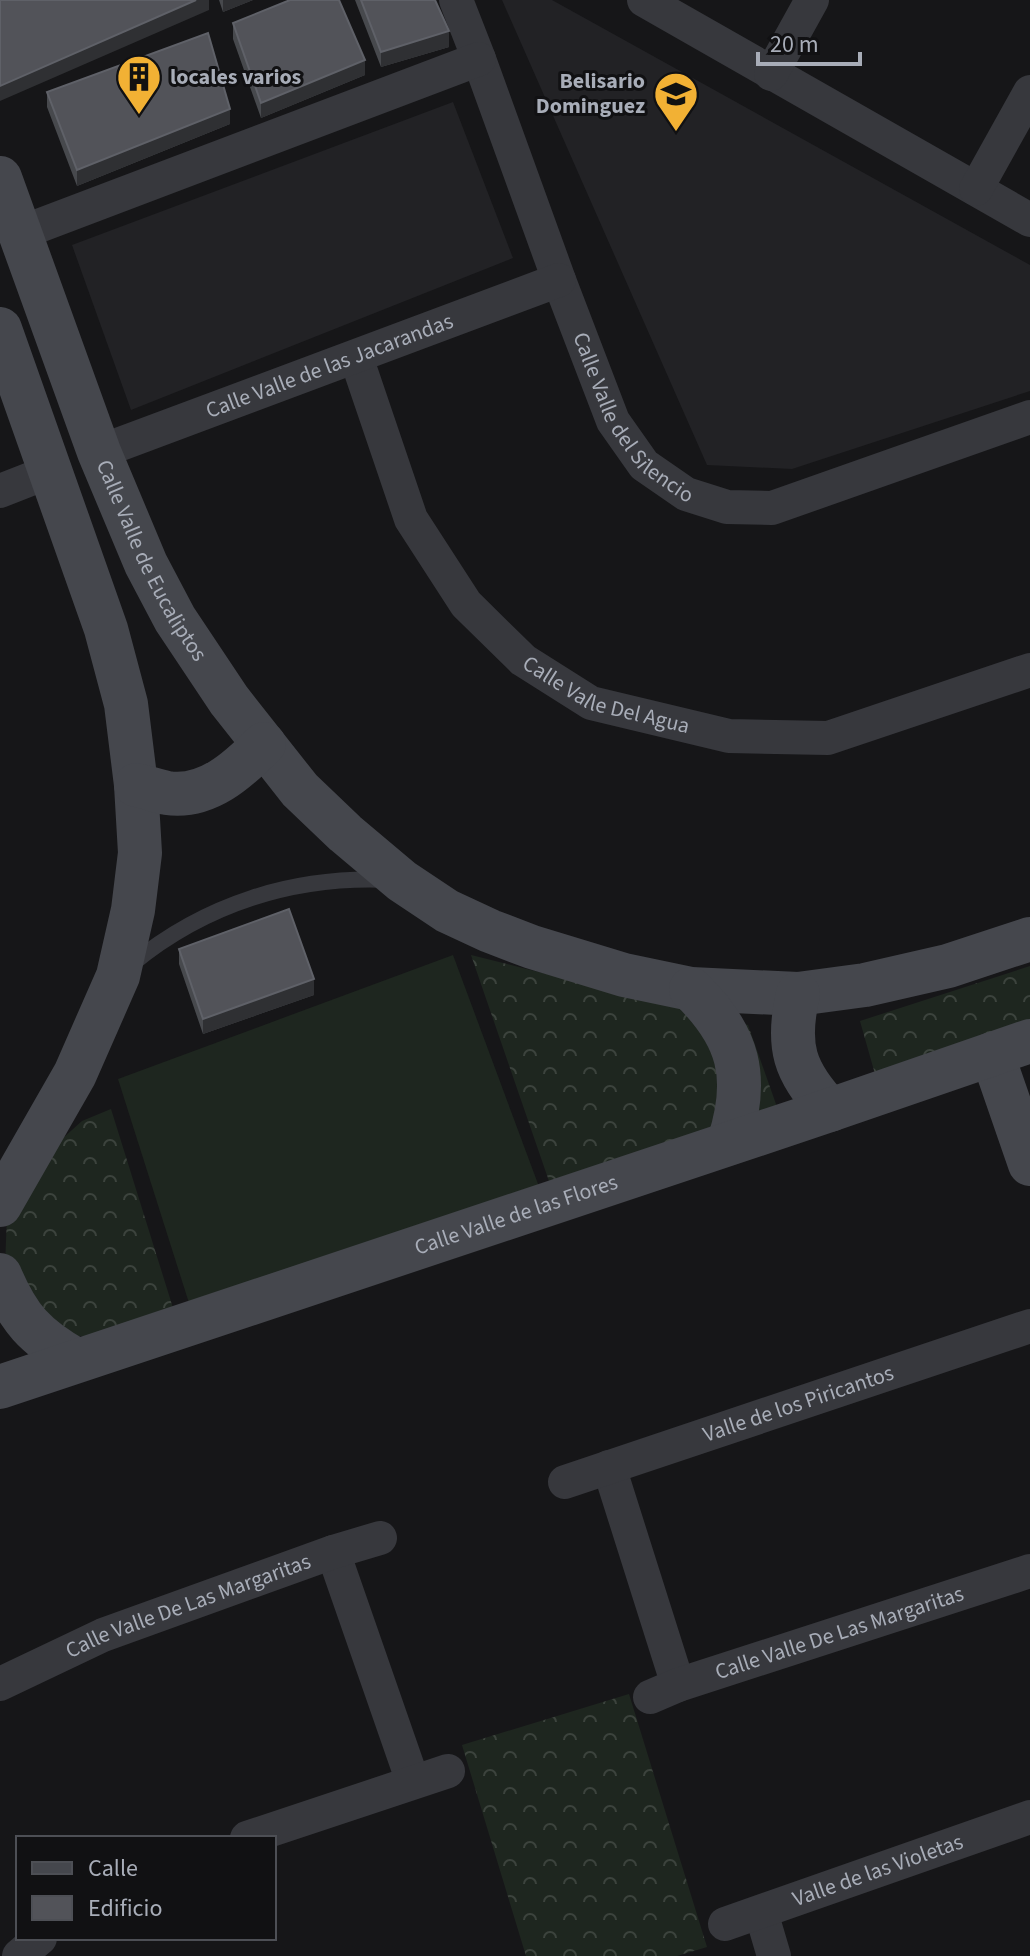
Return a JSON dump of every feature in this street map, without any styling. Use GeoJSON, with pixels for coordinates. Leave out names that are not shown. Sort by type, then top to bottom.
{"type":"FeatureCollection","features":[{"type":"Feature","properties":{"kind":"street","name":"Calle Valle del Silencio"},"geometry":{"type":"LineString","coordinates":[[456,0],[613,421],[644,465],[686,494],[727,507],[772,508],[1030,417]]}},
{"type":"Feature","properties":{"kind":"street"},"geometry":{"type":"LineString","coordinates":[[644,0],[1030,220]]}},
{"type":"Feature","properties":{"kind":"street"},"geometry":{"type":"LineString","coordinates":[[771,74],[812,0]]}},
{"type":"Feature","properties":{"kind":"street"},"geometry":{"type":"LineString","coordinates":[[20,233],[479,59]]}},
{"type":"Feature","properties":{"kind":"street"},"geometry":{"type":"LineString","coordinates":[[976,189],[1030,92]]}},
{"type":"Feature","properties":{"kind":"street","name":"Calle Valle de Eucaliptos"},"geometry":{"type":"LineString","coordinates":[[0,178],[99,452],[146,564],[175,619],[229,700],[300,790],[402,881]]}},
{"type":"Feature","properties":{"kind":"street","name":"Calle Valle de las Jacarandas"},"geometry":{"type":"LineString","coordinates":[[99,452],[559,280]]}},
{"type":"Feature","properties":{"kind":"street"},"geometry":{"type":"LineString","coordinates":[[0,329],[106,629],[126,704],[140,853],[133,910],[118,976],[75,1074],[0,1205]]}},
{"type":"Feature","properties":{"kind":"street","name":"Calle Valle Del Agua"},"geometry":{"type":"LineString","coordinates":[[356,357],[411,519],[466,604],[523,660],[591,703],[729,736],[828,738],[1030,670]]}},
{"type":"Feature","properties":{"kind":"street"},"geometry":{"type":"LineString","coordinates":[[0,491],[51,471]]}},
{"type":"Feature","properties":{"kind":"street"},"geometry":{"type":"LineString","coordinates":[[136,785],[169,793],[195,792],[218,784],[264,744]]}},
{"type":"Feature","properties":{"kind":"street"},"geometry":{"type":"LineString","coordinates":[[402,881],[447,911],[518,941],[624,975],[691,989],[798,994],[865,985],[948,966],[1030,939]]}},
{"type":"Feature","properties":{"kind":"street"},"geometry":{"type":"LineString","coordinates":[[691,989],[711,1009],[727,1033],[737,1059],[740,1087],[738,1115],[729,1142]]}},
{"type":"Feature","properties":{"kind":"street"},"geometry":{"type":"LineString","coordinates":[[798,994],[792,1019],[793,1045],[800,1069],[813,1091],[830,1110]]}},
{"type":"Feature","properties":{"kind":"street"},"geometry":{"type":"LineString","coordinates":[[1011,1047],[1030,1164]]}},
{"type":"Feature","properties":{"kind":"street","name":"Calle Valle de las Flores"},"geometry":{"type":"LineString","coordinates":[[0,1387],[1011,1047]]}},
{"type":"Feature","properties":{"kind":"street"},"geometry":{"type":"LineString","coordinates":[[0,1275],[11,1301],[28,1325],[50,1346],[76,1360]]}},
{"type":"Feature","properties":{"kind":"street","name":"Valle de los Piricantos"},"geometry":{"type":"LineString","coordinates":[[565,1482],[1030,1326]]}},
{"type":"Feature","properties":{"kind":"street","name":"Calle Valle De Las Margaritas"},"geometry":{"type":"LineString","coordinates":[[609,1467],[664,1691],[1030,1571]]}},
{"type":"Feature","properties":{"kind":"street","name":"Calle Valle De Las Margaritas"},"geometry":{"type":"LineString","coordinates":[[0,1684],[103,1635],[380,1538]]}},
{"type":"Feature","properties":{"kind":"street"},"geometry":{"type":"LineString","coordinates":[[333,1552],[413,1782]]}},
{"type":"Feature","properties":{"kind":"street"},"geometry":{"type":"LineString","coordinates":[[253,1836],[448,1771]]}},
{"type":"Feature","properties":{"kind":"street","name":"Valle de las Violetas"},"geometry":{"type":"LineString","coordinates":[[725,1924],[1030,1817]]}},
{"type":"Feature","properties":{"kind":"street"},"geometry":{"type":"LineString","coordinates":[[761,1912],[774,1956]]}},
{"type":"Feature","properties":{"kind":"street"},"geometry":{"type":"LineString","coordinates":[[19,1956],[38,1940]]}},
{"type":"Feature","properties":{"kind":"lane"},"geometry":{"type":"LineString","coordinates":[[118,976],[152,948],[189,924],[270,892],[314,882],[357,879],[402,881]]}},
{"type":"Feature","properties":{"kind":"shaded area","name":"Belisario Dominguez"},"geometry":{"type":"Polygon","coordinates":[[[502,0],[552,0],[1030,265],[1030,391],[792,469],[707,465],[502,0]]]}},
{"type":"Feature","properties":{"kind":"shaded area"},"geometry":{"type":"Polygon","coordinates":[[[453,102],[513,258],[131,410],[72,245],[453,102]]]}},
{"type":"Feature","properties":{"kind":"green space"},"geometry":{"type":"Polygon","coordinates":[[[453,955],[541,1192],[189,1303],[118,1079],[453,955]]]}},
{"type":"Feature","properties":{"kind":"green space"},"geometry":{"type":"Polygon","coordinates":[[[471,955],[748,1025],[777,1107],[550,1184],[471,955]]]}},
{"type":"Feature","properties":{"kind":"green space"},"geometry":{"type":"Polygon","coordinates":[[[1030,966],[1030,1019],[875,1074],[860,1021],[1030,966]]]}},
{"type":"Feature","properties":{"kind":"green space"},"geometry":{"type":"Polygon","coordinates":[[[111,1109],[173,1308],[94,1337],[46,1334],[5,1268],[7,1215],[62,1139],[82,1121],[111,1109]]]}},
{"type":"Feature","properties":{"kind":"green space"},"geometry":{"type":"Polygon","coordinates":[[[629,1694],[707,1947],[677,1956],[526,1956],[462,1745],[629,1694]]]}},
{"type":"Feature","properties":{"kind":"building"},"geometry":{"type":"Polygon","coordinates":[[[0,0],[196,0],[0,86],[0,0]]]}},
{"type":"Feature","properties":{"kind":"building","name":"locales varios"},"geometry":{"type":"Polygon","coordinates":[[[290,0],[339,0],[365,60],[261,103],[233,23],[290,0]]]}},
{"type":"Feature","properties":{"kind":"building"},"geometry":{"type":"Polygon","coordinates":[[[361,0],[435,0],[449,31],[381,52],[361,0]]]}},
{"type":"Feature","properties":{"kind":"building","name":"locales varios"},"geometry":{"type":"Polygon","coordinates":[[[208,33],[230,109],[77,170],[47,92],[208,33]]]}},
{"type":"Feature","properties":{"kind":"building"},"geometry":{"type":"Polygon","coordinates":[[[289,909],[314,979],[203,1019],[179,949],[289,909]]]}},
{"type":"Feature","properties":{"kind":"place","name":"locales varios"},"geometry":{"type":"Point","coordinates":[139,116]}},
{"type":"Feature","properties":{"kind":"place","name":"Belisario Dominguez"},"geometry":{"type":"Point","coordinates":[676,133]}}]}
